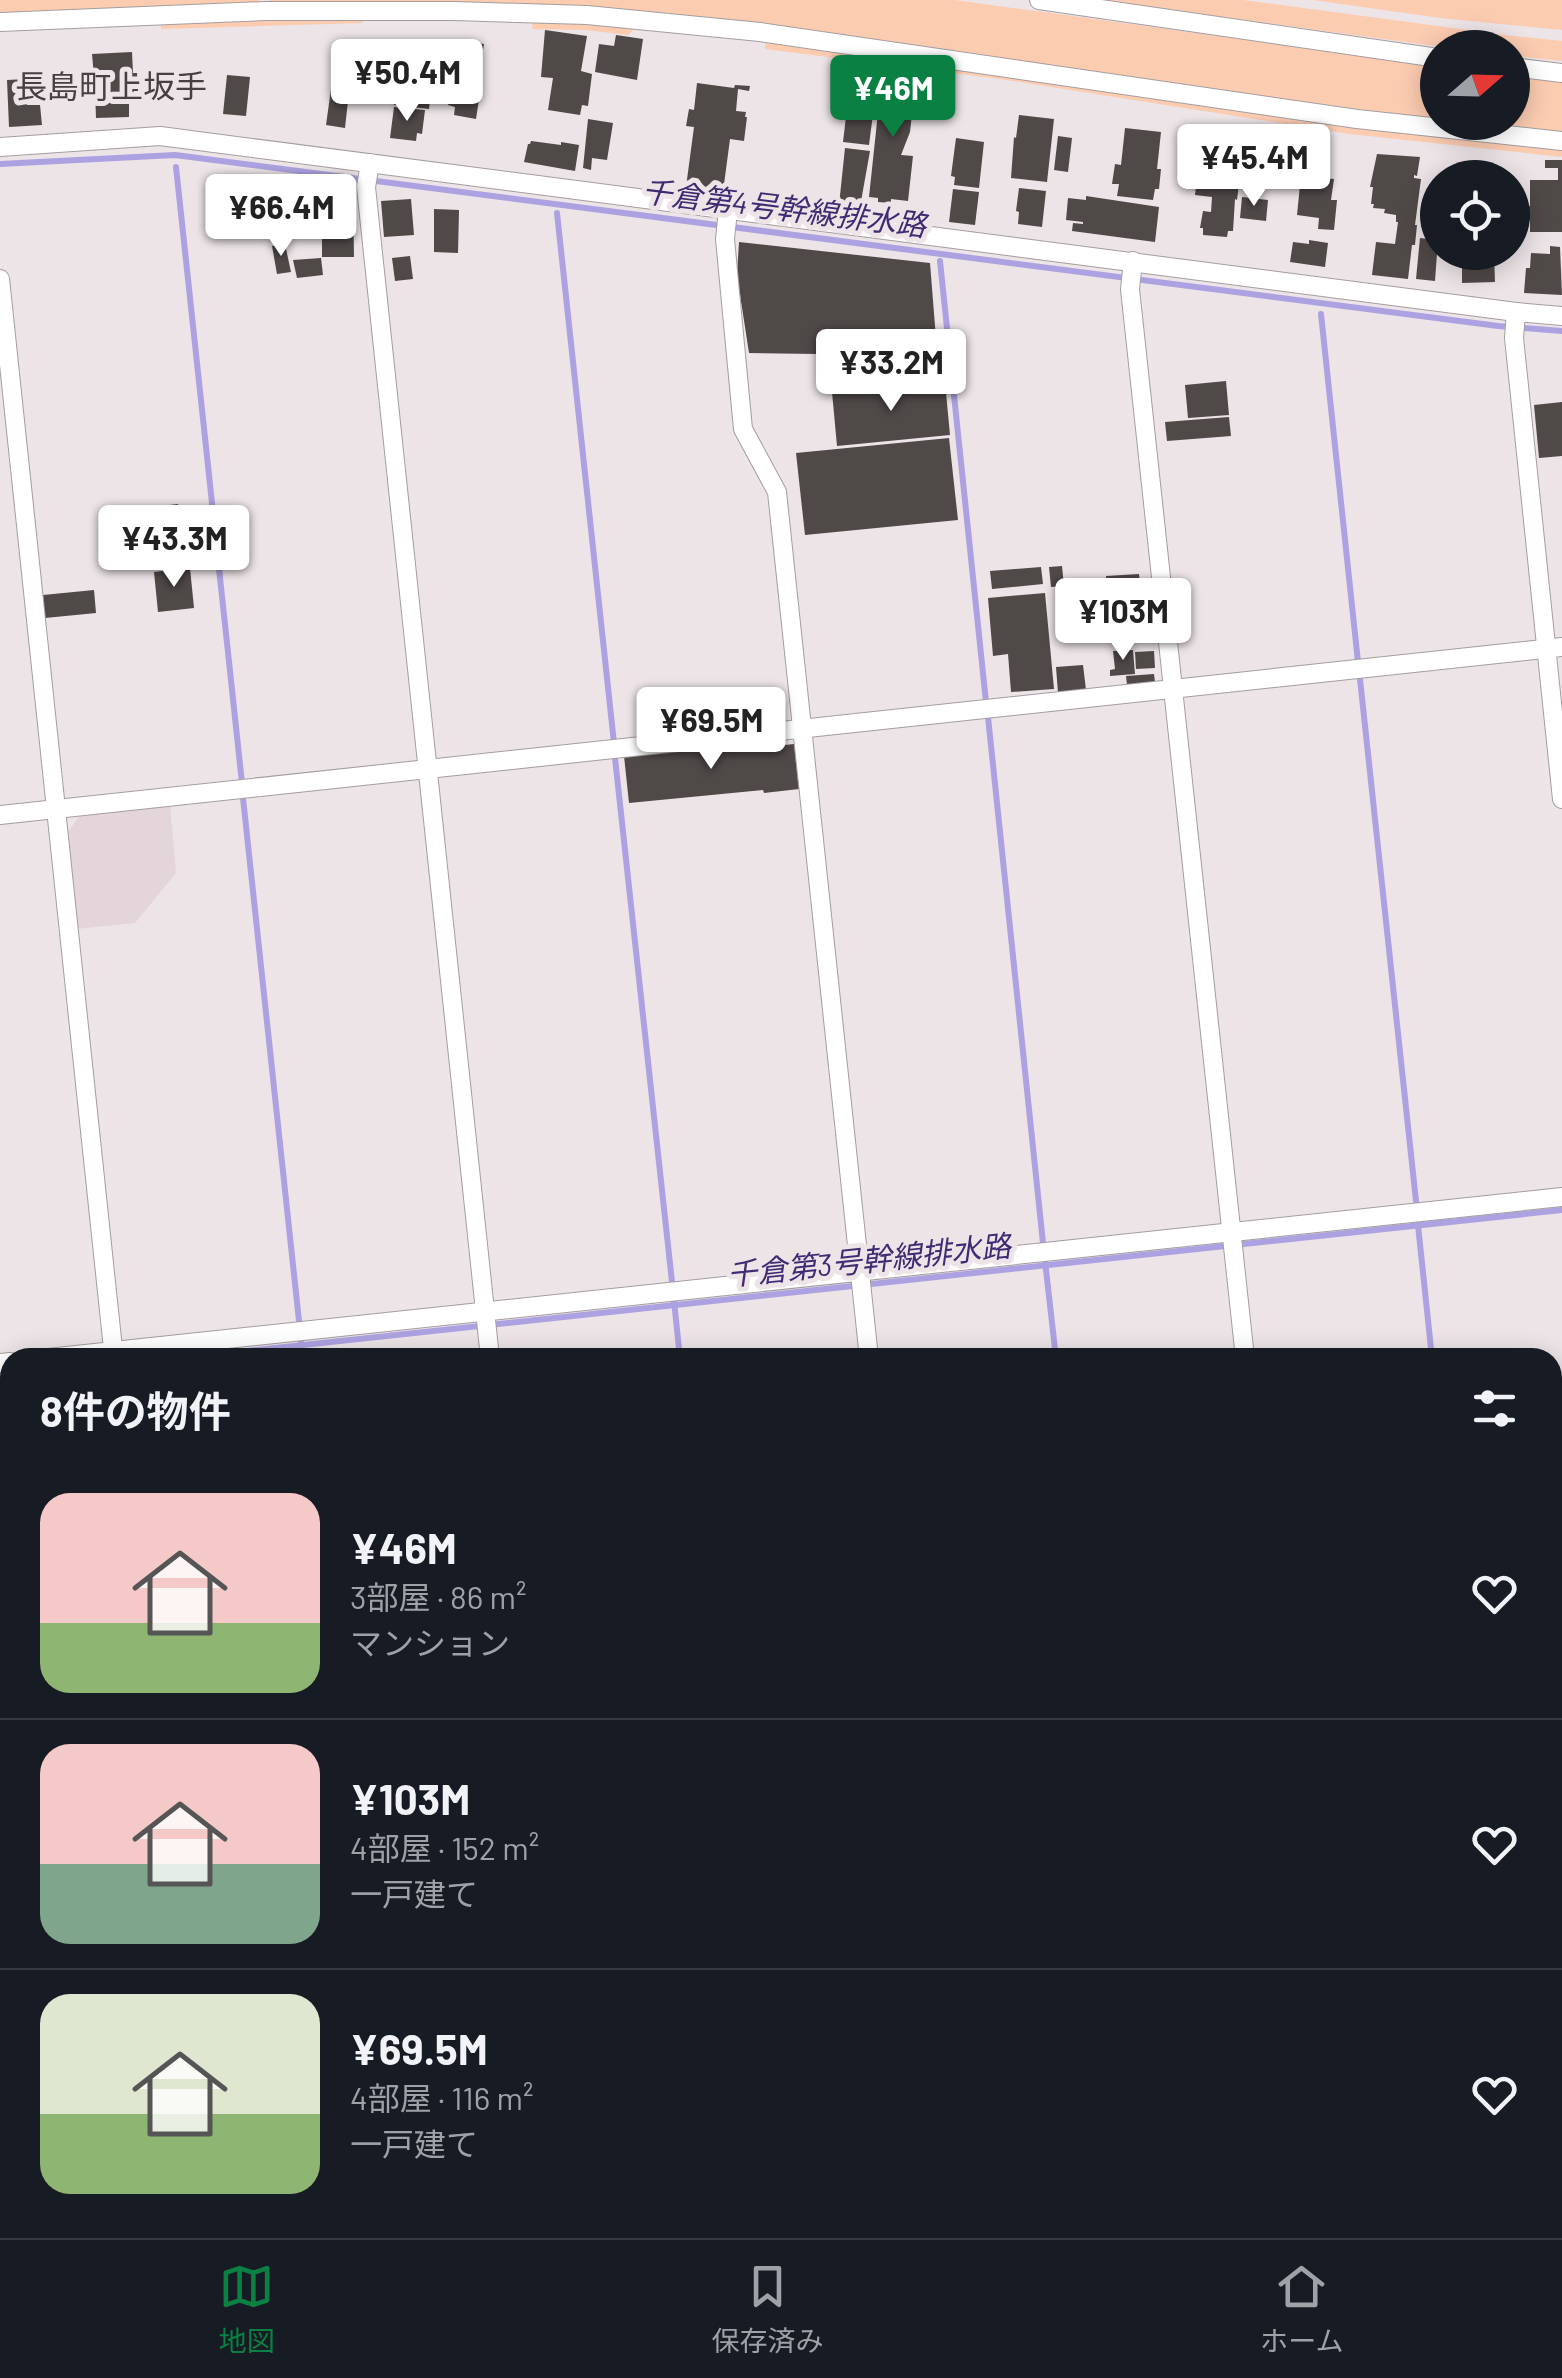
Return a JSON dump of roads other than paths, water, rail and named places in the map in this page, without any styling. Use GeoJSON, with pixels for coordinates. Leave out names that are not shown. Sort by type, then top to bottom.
{"type":"FeatureCollection","features":[{"type":"Feature","properties":{"kind":"street"},"geometry":{"type":"LineString","coordinates":[[1039,0],[1420,55]]}},
{"type":"Feature","properties":{"kind":"street"},"geometry":{"type":"LineString","coordinates":[[0,22],[265,10],[587,15],[760,32],[1358,118],[1562,141]]}},
{"type":"Feature","properties":{"kind":"street"},"geometry":{"type":"LineString","coordinates":[[1530,69],[1562,73]]}},
{"type":"Feature","properties":{"kind":"street"},"geometry":{"type":"LineString","coordinates":[[0,147],[160,136],[368,173],[1516,315],[1562,316]]}},
{"type":"Feature","properties":{"kind":"street"},"geometry":{"type":"LineString","coordinates":[[368,173],[489,1348]]}},
{"type":"Feature","properties":{"kind":"street"},"geometry":{"type":"LineString","coordinates":[[727,219],[743,429],[777,492],[867,1348]]}},
{"type":"Feature","properties":{"kind":"street"},"geometry":{"type":"LineString","coordinates":[[1132,265],[1130,289],[1244,1348]]}},
{"type":"Feature","properties":{"kind":"street"},"geometry":{"type":"LineString","coordinates":[[0,279],[113,1348]]}},
{"type":"Feature","properties":{"kind":"street"},"geometry":{"type":"LineString","coordinates":[[1516,315],[1514,338],[1554,648],[1562,799]]}},
{"type":"Feature","properties":{"kind":"street"},"geometry":{"type":"LineString","coordinates":[[0,815],[1554,648]]}},
{"type":"Feature","properties":{"kind":"street"},"geometry":{"type":"LineString","coordinates":[[188,1348],[1233,1241],[1562,1197]]}},
{"type":"Feature","properties":{"kind":"waterway","name":"千倉第4号幹線排水路"},"geometry":{"type":"LineString","coordinates":[[0,164],[175,155],[1498,326],[1562,331]]}},
{"type":"Feature","properties":{"kind":"waterway"},"geometry":{"type":"LineString","coordinates":[[176,167],[242,783]]}},
{"type":"Feature","properties":{"kind":"waterway"},"geometry":{"type":"LineString","coordinates":[[557,213],[614,743]]}},
{"type":"Feature","properties":{"kind":"waterway"},"geometry":{"type":"LineString","coordinates":[[940,261],[986,702]]}},
{"type":"Feature","properties":{"kind":"waterway"},"geometry":{"type":"LineString","coordinates":[[1321,314],[1358,662]]}},
{"type":"Feature","properties":{"kind":"waterway"},"geometry":{"type":"LineString","coordinates":[[1360,679],[1416,1201]]}},
{"type":"Feature","properties":{"kind":"waterway"},"geometry":{"type":"LineString","coordinates":[[988,717],[1043,1243]]}},
{"type":"Feature","properties":{"kind":"waterway"},"geometry":{"type":"LineString","coordinates":[[615,758],[672,1282]]}},
{"type":"Feature","properties":{"kind":"waterway"},"geometry":{"type":"LineString","coordinates":[[243,798],[299,1321]]}},
{"type":"Feature","properties":{"kind":"waterway","name":"千倉第3号幹線排水路"},"geometry":{"type":"LineString","coordinates":[[275,1348],[1562,1210]]}},
{"type":"Feature","properties":{"kind":"waterway"},"geometry":{"type":"LineString","coordinates":[[1418,1225],[1431,1348]]}},
{"type":"Feature","properties":{"kind":"waterway"},"geometry":{"type":"LineString","coordinates":[[1045,1261],[1055,1348]]}},
{"type":"Feature","properties":{"kind":"waterway"},"geometry":{"type":"LineString","coordinates":[[674,1301],[679,1348]]}},
{"type":"Feature","properties":{"kind":"waterway","name":"千倉第3号幹線排水路"},"geometry":{"type":"LineString","coordinates":[[301,1340],[302,1348]]}},
{"type":"Feature","properties":{"kind":"district","name":"長島町上坂手"},"geometry":{"type":"Point","coordinates":[111,87]}}]}
